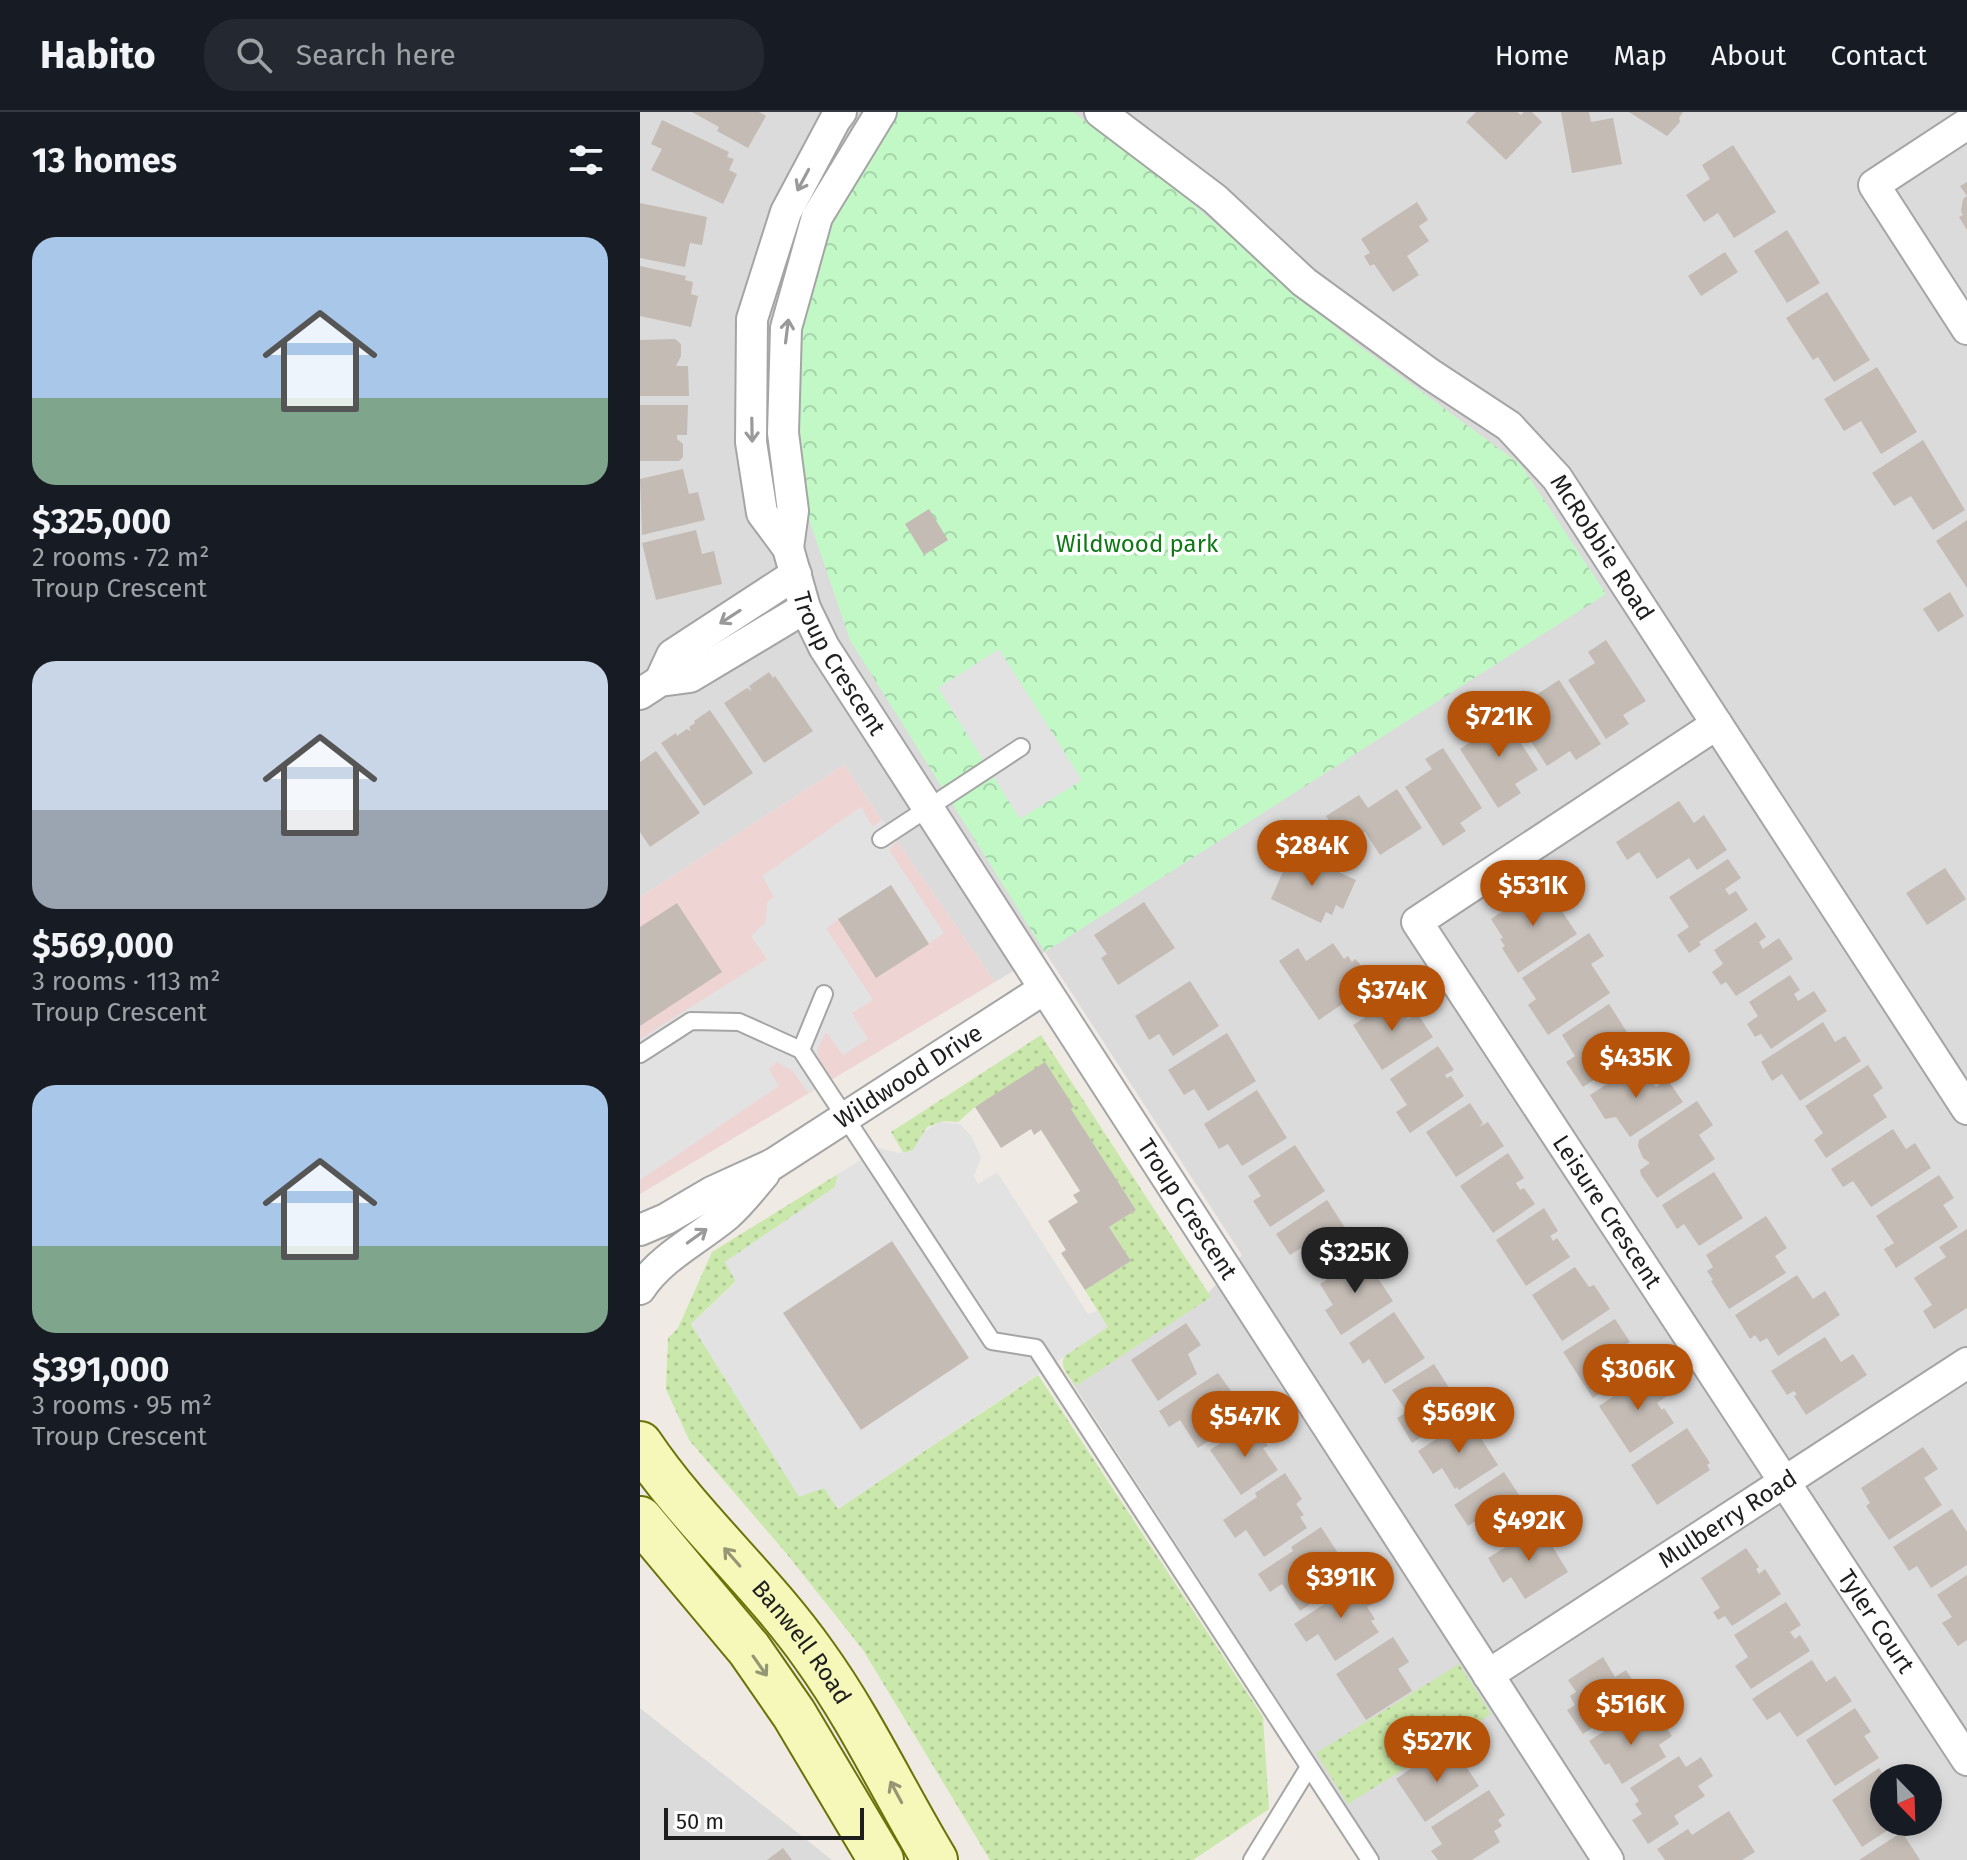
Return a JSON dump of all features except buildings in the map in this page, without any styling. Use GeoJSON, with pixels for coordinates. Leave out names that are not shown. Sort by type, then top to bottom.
{"type":"FeatureCollection","features":[{"type":"Feature","properties":{"kind":"main road","name":"Banwell Road"},"geometry":{"type":"LineString","coordinates":[[640,1444],[668,1482],[814,1654],[871,1746],[935,1860]]}},
{"type":"Feature","properties":{"kind":"main road","name":"Banwell Road"},"geometry":{"type":"LineString","coordinates":[[640,1519],[749,1649],[794,1714],[881,1860]]}},
{"type":"Feature","properties":{"kind":"street","name":"Troup Crescent"},"geometry":{"type":"LineString","coordinates":[[841,112],[786,212],[752,319],[751,442],[762,513],[792,561],[805,608],[824,647],[1608,1860]]}},
{"type":"Feature","properties":{"kind":"street","name":"Troup Crescent"},"geometry":{"type":"LineString","coordinates":[[792,561],[793,511],[783,433],[786,328],[817,217],[881,112]]}},
{"type":"Feature","properties":{"kind":"street","name":"McRobbie Road"},"geometry":{"type":"LineString","coordinates":[[1100,112],[1215,199],[1304,282],[1430,374],[1509,426],[1557,478],[1967,1109]]}},
{"type":"Feature","properties":{"kind":"street"},"geometry":{"type":"LineString","coordinates":[[1967,124],[1874,185],[1967,329]]}},
{"type":"Feature","properties":{"kind":"street"},"geometry":{"type":"LineString","coordinates":[[650,688],[672,655],[792,561]]}},
{"type":"Feature","properties":{"kind":"street"},"geometry":{"type":"LineString","coordinates":[[650,688],[690,677],[805,608]]}},
{"type":"Feature","properties":{"kind":"street","name":"Leisure Crescent"},"geometry":{"type":"LineString","coordinates":[[1717,724],[1417,922],[1783,1483]]}},
{"type":"Feature","properties":{"kind":"street","name":"Wildwood Drive"},"geometry":{"type":"LineString","coordinates":[[640,1230],[773,1164],[1044,989]]}},
{"type":"Feature","properties":{"kind":"street","name":"Wildwood Drive"},"geometry":{"type":"LineString","coordinates":[[640,1289],[647,1278],[675,1253],[728,1214],[773,1164]]}},
{"type":"Feature","properties":{"kind":"street","name":"Mulberry Road"},"geometry":{"type":"LineString","coordinates":[[1488,1675],[1967,1363]]}},
{"type":"Feature","properties":{"kind":"street","name":"Tyler Court"},"geometry":{"type":"LineString","coordinates":[[1783,1483],[1967,1760]]}},
{"type":"Feature","properties":{"kind":"lane"},"geometry":{"type":"LineString","coordinates":[[881,839],[1021,747]]}},
{"type":"Feature","properties":{"kind":"lane"},"geometry":{"type":"LineString","coordinates":[[801,1050],[824,994]]}},
{"type":"Feature","properties":{"kind":"lane"},"geometry":{"type":"LineString","coordinates":[[640,1054],[691,1021],[739,1022],[801,1050],[992,1341],[1036,1348],[1370,1860]]}},
{"type":"Feature","properties":{"kind":"lane"},"geometry":{"type":"LineString","coordinates":[[1252,1860],[1309,1767]]}},
{"type":"Feature","properties":{"kind":"shaded area"},"geometry":{"type":"Polygon","coordinates":[[[640,112],[1967,112],[1967,1860],[1381,1860],[1071,1381],[1202,1300],[1242,1255],[1045,952],[995,982],[844,765],[640,897],[640,112]]]}},
{"type":"Feature","properties":{"kind":"shaded area"},"geometry":{"type":"Polygon","coordinates":[[[999,649],[1082,780],[1020,819],[938,688],[999,649]]]}},
{"type":"Feature","properties":{"kind":"shaded area"},"geometry":{"type":"Polygon","coordinates":[[[844,765],[995,982],[640,1194],[640,897],[844,765]]]}},
{"type":"Feature","properties":{"kind":"shaded area"},"geometry":{"type":"Polygon","coordinates":[[[861,807],[873,827],[882,819],[897,841],[889,850],[944,933],[929,944],[891,885],[826,928],[873,1000],[852,1013],[868,1039],[843,1055],[826,1032],[817,1050],[820,1064],[832,1079],[808,1093],[793,1071],[776,1062],[769,1069],[779,1086],[640,1180],[640,1039],[767,959],[751,936],[766,922],[767,902],[774,897],[762,876],[861,807]]]}},
{"type":"Feature","properties":{"kind":"shaded area"},"geometry":{"type":"Polygon","coordinates":[[[939,1122],[960,1124],[972,1137],[981,1158],[974,1176],[978,1184],[997,1172],[1088,1314],[1097,1311],[1108,1327],[838,1509],[824,1488],[799,1497],[691,1324],[736,1282],[725,1262],[835,1187],[838,1174],[879,1148],[898,1153],[912,1151],[924,1132],[939,1122]],[[892,1241],[784,1313],[861,1430],[969,1358],[892,1241]]]}},
{"type":"Feature","properties":{"kind":"shaded area"},"geometry":{"type":"Polygon","coordinates":[[[640,1708],[832,1860],[640,1860],[640,1708]]]}},
{"type":"Feature","properties":{"kind":"green space","name":"Wildwood park"},"geometry":{"type":"Polygon","coordinates":[[[896,112],[1073,112],[1179,192],[1350,339],[1521,465],[1606,594],[1045,952],[850,640],[795,478],[796,308],[859,163],[896,112]]]}},
{"type":"Feature","properties":{"kind":"green space"},"geometry":{"type":"Polygon","coordinates":[[[1041,1035],[1211,1297],[1076,1386],[1065,1371],[1063,1363],[1066,1354],[1107,1326],[1085,1290],[1131,1261],[1109,1227],[1136,1210],[1045,1063],[975,1107],[958,1122],[944,1121],[927,1127],[913,1150],[904,1154],[891,1132],[1041,1035]]]}},
{"type":"Feature","properties":{"kind":"green space"},"geometry":{"type":"Polygon","coordinates":[[[838,1174],[835,1187],[725,1262],[736,1281],[691,1324],[799,1496],[824,1488],[838,1509],[1038,1375],[1263,1717],[1269,1809],[1193,1860],[990,1860],[863,1650],[786,1553],[689,1440],[666,1389],[668,1338],[678,1328],[712,1252],[838,1174]]]}},
{"type":"Feature","properties":{"kind":"green space"},"geometry":{"type":"Polygon","coordinates":[[[1459,1664],[1491,1714],[1348,1804],[1316,1753],[1459,1664]]]}}]}
